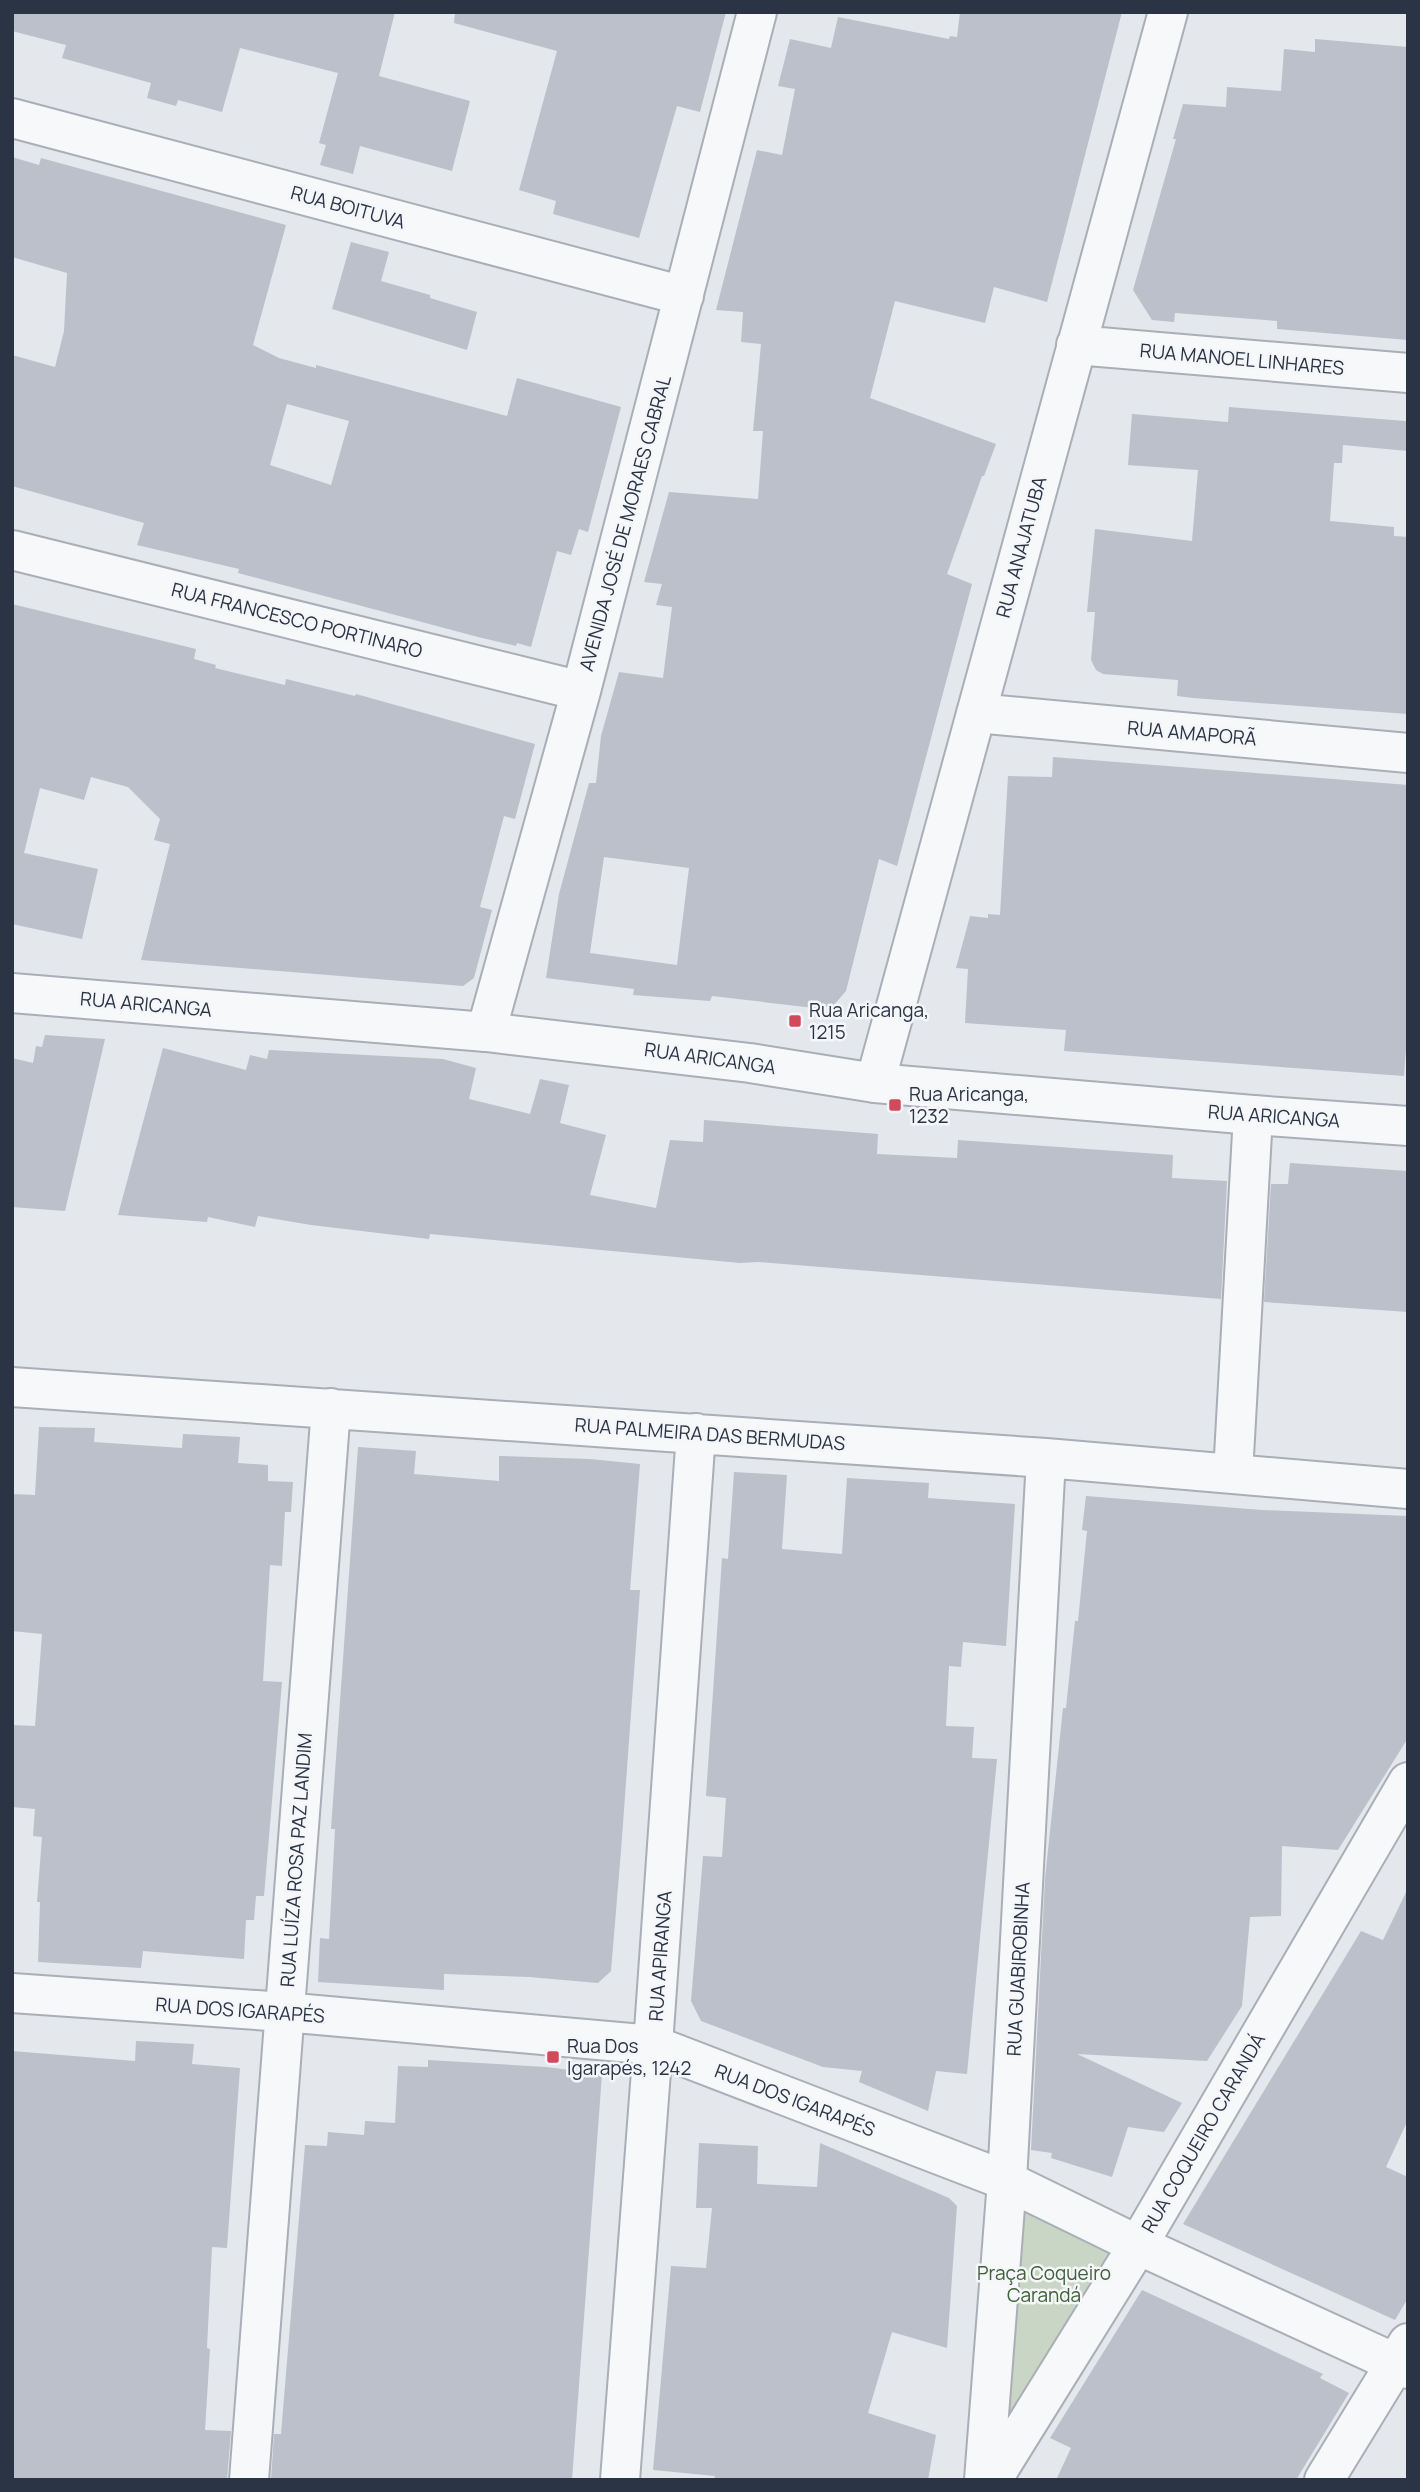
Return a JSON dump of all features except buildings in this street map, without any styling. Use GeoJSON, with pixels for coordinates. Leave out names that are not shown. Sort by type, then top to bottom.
{"type":"FeatureCollection","features":[{"type":"Feature","properties":{"kind":"street","name":"AVENIDA JOSÉ DE MORAES CABRAL"},"geometry":{"type":"LineString","coordinates":[[486,1032],[581,691],[757,12]]}},
{"type":"Feature","properties":{"kind":"street","name":"RUA ANAJATUBA"},"geometry":{"type":"LineString","coordinates":[[875,1083],[1168,12]]}},
{"type":"Feature","properties":{"kind":"street","name":"RUA BOITUVA"},"geometry":{"type":"LineString","coordinates":[[12,118],[684,296]]}},
{"type":"Feature","properties":{"kind":"street","name":"RUA MANOEL LINHARES"},"geometry":{"type":"LineString","coordinates":[[1076,345],[1408,373]]}},
{"type":"Feature","properties":{"kind":"street","name":"RUA FRANCESCO PORTINARO"},"geometry":{"type":"LineString","coordinates":[[12,550],[581,691]]}},
{"type":"Feature","properties":{"kind":"street","name":"RUA AMAPORÃ"},"geometry":{"type":"LineString","coordinates":[[976,713],[1408,753]]}},
{"type":"Feature","properties":{"kind":"street","name":"RUA ARICANGA"},"geometry":{"type":"LineString","coordinates":[[12,993],[486,1032],[750,1063],[875,1083],[1408,1126]]}},
{"type":"Feature","properties":{"kind":"street"},"geometry":{"type":"LineString","coordinates":[[1233,1474],[1253,1115]]}},
{"type":"Feature","properties":{"kind":"street","name":"RUA PALMEIRA DAS BERMUDAS"},"geometry":{"type":"LineString","coordinates":[[12,1387],[1046,1458],[1408,1489]]}},
{"type":"Feature","properties":{"kind":"street","name":"RUA LUÍZA ROSA PAZ LANDIM"},"geometry":{"type":"LineString","coordinates":[[249,2480],[331,1408]]}},
{"type":"Feature","properties":{"kind":"street","name":"RUA APIRANGA"},"geometry":{"type":"LineString","coordinates":[[620,2480],[696,1433]]}},
{"type":"Feature","properties":{"kind":"street","name":"RUA GUABIROBINHA"},"geometry":{"type":"LineString","coordinates":[[984,2480],[1007,2181],[1046,1458]]}},
{"type":"Feature","properties":{"kind":"street","name":"RUA COQUEIRO CARANDÁ"},"geometry":{"type":"LineString","coordinates":[[992,2480],[1138,2245],[1408,1782]]}},
{"type":"Feature","properties":{"kind":"street","name":"RUA DOS IGARAPÉS"},"geometry":{"type":"LineString","coordinates":[[12,1993],[284,2012],[653,2045],[1007,2181],[1138,2245],[1404,2359]]}},
{"type":"Feature","properties":{"kind":"street"},"geometry":{"type":"LineString","coordinates":[[1324,2480],[1404,2359]]}},
{"type":"Feature","properties":{"kind":"green space","name":"Praça Coqueiro Carandá"},"geometry":{"type":"Polygon","coordinates":[[[991,2197],[1130,2258],[992,2480],[991,2197]]]}},
{"type":"Feature","properties":{"kind":"place","name":"Rua Aricanga, 1215"},"geometry":{"type":"Point","coordinates":[795,1021]}},
{"type":"Feature","properties":{"kind":"place","name":"Rua Aricanga, 1232"},"geometry":{"type":"Point","coordinates":[895,1105]}},
{"type":"Feature","properties":{"kind":"place","name":"Rua Dos Igarapés, 1242"},"geometry":{"type":"Point","coordinates":[553,2057]}}]}
